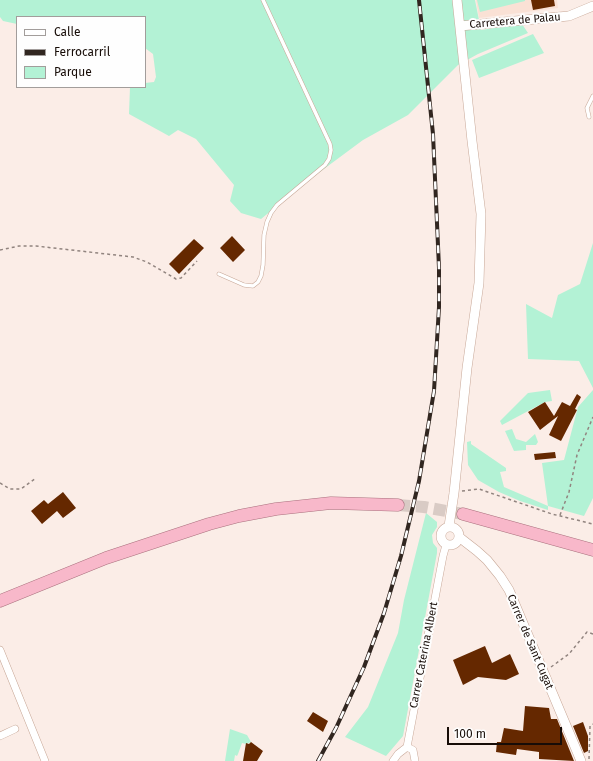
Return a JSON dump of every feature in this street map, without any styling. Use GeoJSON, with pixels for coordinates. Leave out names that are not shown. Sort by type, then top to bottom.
{"type":"FeatureCollection","features":[{"type":"Feature","properties":{"kind":"highway"},"geometry":{"type":"LineString","coordinates":[[0,601],[106,558],[209,524],[239,516],[276,509],[331,503],[398,505]]}},
{"type":"Feature","properties":{"kind":"highway"},"geometry":{"type":"LineString","coordinates":[[463,514],[593,550]]}},
{"type":"Feature","properties":{"kind":"street"},"geometry":{"type":"LineString","coordinates":[[449,526],[457,530],[459,537],[454,544],[446,545],[442,541],[440,534],[449,526],[454,492],[467,368],[479,283],[482,214],[457,0]]}},
{"type":"Feature","properties":{"kind":"street","name":"Carretera de Palau"},"geometry":{"type":"LineString","coordinates":[[460,26],[570,16],[593,6]]}},
{"type":"Feature","properties":{"kind":"street","name":"Carrer de Sant Cugat"},"geometry":{"type":"LineString","coordinates":[[459,537],[477,551],[500,576],[509,590],[581,761]]}},
{"type":"Feature","properties":{"kind":"street","name":"Carrer Caterina Albert"},"geometry":{"type":"LineString","coordinates":[[407,747],[446,545]]}},
{"type":"Feature","properties":{"kind":"street"},"geometry":{"type":"LineString","coordinates":[[0,650],[43,760]]}},
{"type":"Feature","properties":{"kind":"street"},"geometry":{"type":"LineString","coordinates":[[0,736],[15,729]]}},
{"type":"Feature","properties":{"kind":"street"},"geometry":{"type":"LineString","coordinates":[[393,761],[398,754],[407,747],[413,750],[415,761]]}},
{"type":"Feature","properties":{"kind":"lane"},"geometry":{"type":"LineString","coordinates":[[219,274],[244,285],[253,286],[258,282],[263,265],[264,235],[271,213],[277,205],[320,170],[329,159],[331,150],[330,144],[263,0]]}},
{"type":"Feature","properties":{"kind":"lane"},"geometry":{"type":"LineString","coordinates":[[589,117],[587,108],[593,96]]}},
{"type":"Feature","properties":{"kind":"path"},"geometry":{"type":"LineString","coordinates":[[0,250],[19,246],[36,246],[133,257],[147,262],[176,279],[181,278],[197,261]]}},
{"type":"Feature","properties":{"kind":"path"},"geometry":{"type":"LineString","coordinates":[[560,516],[569,492],[577,455],[593,417]]}},
{"type":"Feature","properties":{"kind":"path"},"geometry":{"type":"LineString","coordinates":[[0,484],[10,489],[21,489],[36,478]]}},
{"type":"Feature","properties":{"kind":"path"},"geometry":{"type":"LineString","coordinates":[[454,492],[479,489],[560,516],[593,524]]}},
{"type":"Feature","properties":{"kind":"path"},"geometry":{"type":"LineString","coordinates":[[543,673],[569,654],[587,632],[593,634]]}},
{"type":"Feature","properties":{"kind":"path"},"geometry":{"type":"LineString","coordinates":[[589,761],[590,726],[593,724]]}},
{"type":"Feature","properties":{"kind":"shaded area"},"geometry":{"type":"Polygon","coordinates":[[[476,0],[557,0],[558,8],[479,18],[476,0]]]}},
{"type":"Feature","properties":{"kind":"green space"},"geometry":{"type":"Polygon","coordinates":[[[0,0],[475,0],[481,30],[522,24],[528,33],[478,54],[458,65],[408,115],[363,140],[305,183],[261,219],[241,213],[230,201],[234,185],[196,139],[178,130],[169,136],[129,114],[130,88],[146,88],[146,83],[154,82],[156,77],[153,54],[146,49],[146,16],[16,16],[16,24],[3,21],[0,17],[0,0]]]}},
{"type":"Feature","properties":{"kind":"green space"},"geometry":{"type":"Polygon","coordinates":[[[477,0],[525,0],[525,1],[480,12],[477,0]]]}},
{"type":"Feature","properties":{"kind":"green space"},"geometry":{"type":"Polygon","coordinates":[[[533,34],[544,53],[479,78],[472,60],[533,34]]]}},
{"type":"Feature","properties":{"kind":"green space"},"geometry":{"type":"Polygon","coordinates":[[[593,243],[593,388],[579,361],[528,359],[526,304],[552,318],[558,295],[580,284],[593,243]]]}},
{"type":"Feature","properties":{"kind":"green space"},"geometry":{"type":"Polygon","coordinates":[[[550,390],[552,401],[545,402],[502,425],[500,421],[528,393],[550,390]]]}},
{"type":"Feature","properties":{"kind":"green space"},"geometry":{"type":"Polygon","coordinates":[[[593,390],[593,498],[584,516],[548,506],[542,463],[564,460],[578,407],[593,390]]]}},
{"type":"Feature","properties":{"kind":"green space"},"geometry":{"type":"Polygon","coordinates":[[[512,429],[516,439],[526,442],[535,434],[538,442],[536,445],[526,445],[526,450],[514,451],[505,431],[512,429]]]}},
{"type":"Feature","properties":{"kind":"green space"},"geometry":{"type":"Polygon","coordinates":[[[471,441],[471,444],[506,468],[506,471],[500,472],[504,487],[548,506],[548,510],[520,501],[499,492],[478,480],[468,465],[467,442],[471,441]]]}},
{"type":"Feature","properties":{"kind":"green space"},"geometry":{"type":"Polygon","coordinates":[[[426,513],[437,522],[437,527],[432,535],[433,543],[437,548],[437,553],[403,736],[386,756],[345,737],[368,707],[398,633],[404,600],[426,513]]]}},
{"type":"Feature","properties":{"kind":"green space"},"geometry":{"type":"Polygon","coordinates":[[[230,729],[247,735],[251,742],[246,744],[242,743],[237,756],[235,755],[234,761],[225,761],[230,729]]]}},
{"type":"Feature","properties":{"kind":"building"},"geometry":{"type":"Polygon","coordinates":[[[531,0],[554,0],[555,6],[533,10],[531,0]]]}},
{"type":"Feature","properties":{"kind":"building"},"geometry":{"type":"Polygon","coordinates":[[[232,236],[245,250],[233,262],[220,248],[232,236]]]}},
{"type":"Feature","properties":{"kind":"building"},"geometry":{"type":"Polygon","coordinates":[[[194,239],[204,248],[179,274],[169,264],[194,239]]]}},
{"type":"Feature","properties":{"kind":"building"},"geometry":{"type":"Polygon","coordinates":[[[577,394],[581,397],[575,409],[577,410],[561,441],[549,435],[558,416],[540,430],[528,412],[545,402],[554,416],[562,402],[570,406],[577,394]]]}},
{"type":"Feature","properties":{"kind":"building"},"geometry":{"type":"Polygon","coordinates":[[[555,452],[556,458],[535,460],[534,454],[555,452]]]}},
{"type":"Feature","properties":{"kind":"building"},"geometry":{"type":"Polygon","coordinates":[[[63,492],[76,508],[63,518],[57,511],[42,524],[31,511],[44,500],[48,504],[63,492]]]}},
{"type":"Feature","properties":{"kind":"building"},"geometry":{"type":"Polygon","coordinates":[[[485,646],[492,663],[510,654],[519,674],[506,680],[478,677],[463,685],[453,660],[485,646]]]}},
{"type":"Feature","properties":{"kind":"building"},"geometry":{"type":"Polygon","coordinates":[[[525,706],[549,708],[551,719],[557,719],[574,761],[539,759],[539,752],[517,749],[516,755],[496,752],[497,742],[501,742],[504,728],[523,731],[525,706]]]}},
{"type":"Feature","properties":{"kind":"building"},"geometry":{"type":"Polygon","coordinates":[[[313,712],[328,721],[323,732],[307,721],[313,712]]]}},
{"type":"Feature","properties":{"kind":"building"},"geometry":{"type":"Polygon","coordinates":[[[583,722],[588,736],[588,751],[584,753],[573,726],[583,722]]]}},
{"type":"Feature","properties":{"kind":"building"},"geometry":{"type":"Polygon","coordinates":[[[251,742],[263,751],[257,761],[243,761],[246,743],[249,744],[251,742]]]}},
{"type":"Feature","properties":{"kind":"tunnel"},"geometry":{"type":"LineString","coordinates":[[398,505],[424,507],[463,514]]}},
{"type":"Feature","properties":{"kind":"railway"},"geometry":{"type":"LineString","coordinates":[[318,761],[336,728],[364,667],[384,613],[401,556],[419,481],[434,391],[439,307],[439,268],[433,134],[419,0]]}}]}
